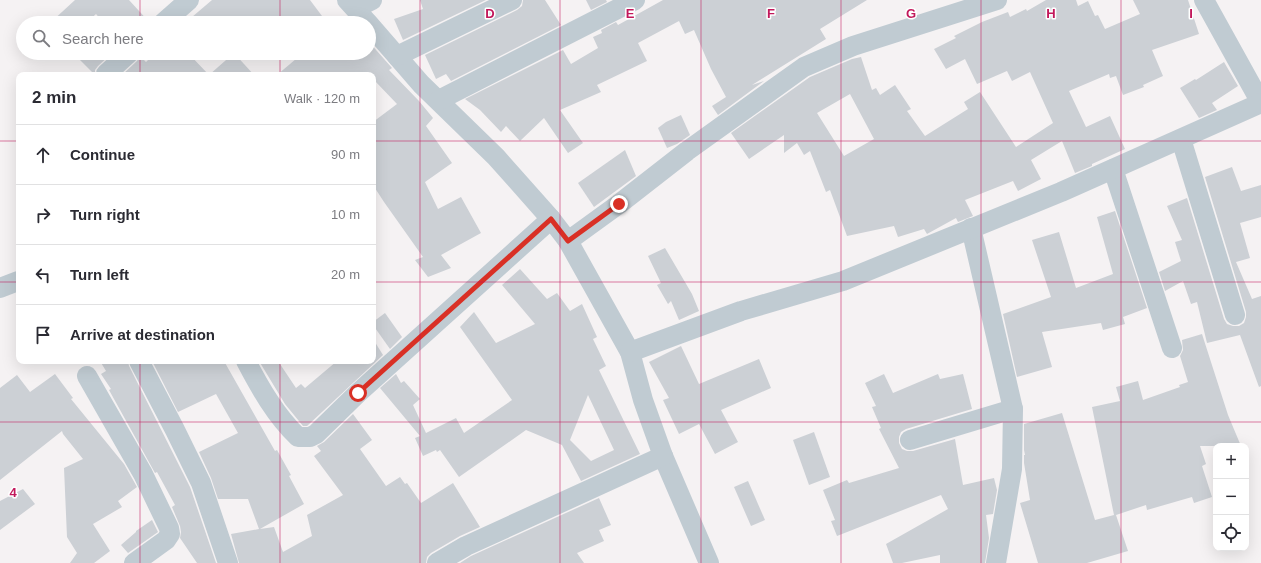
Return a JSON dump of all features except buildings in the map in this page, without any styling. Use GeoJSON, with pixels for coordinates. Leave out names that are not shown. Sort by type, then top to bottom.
{"type":"FeatureCollection","features":[{"type":"Feature","properties":{"kind":"street"},"geometry":{"type":"LineString","coordinates":[[170,16],[189,0]]}},
{"type":"Feature","properties":{"kind":"street"},"geometry":{"type":"LineString","coordinates":[[397,56],[512,0]]}},
{"type":"Feature","properties":{"kind":"street"},"geometry":{"type":"LineString","coordinates":[[439,100],[635,0]]}},
{"type":"Feature","properties":{"kind":"street"},"geometry":{"type":"LineString","coordinates":[[568,241],[619,204],[687,151],[804,67],[853,46],[997,0]]}},
{"type":"Feature","properties":{"kind":"street"},"geometry":{"type":"LineString","coordinates":[[630,352],[741,311],[843,281],[1061,192],[1261,103],[1204,0]]}},
{"type":"Feature","properties":{"kind":"street"},"geometry":{"type":"LineString","coordinates":[[376,29],[421,84],[496,157],[551,219],[568,241],[630,352],[643,400],[663,456],[709,563]]}},
{"type":"Feature","properties":{"kind":"street"},"geometry":{"type":"LineString","coordinates":[[108,72],[121,60]]}},
{"type":"Feature","properties":{"kind":"street"},"geometry":{"type":"LineString","coordinates":[[1181,139],[1235,315]]}},
{"type":"Feature","properties":{"kind":"street"},"geometry":{"type":"LineString","coordinates":[[1112,169],[1172,348]]}},
{"type":"Feature","properties":{"kind":"street"},"geometry":{"type":"LineString","coordinates":[[248,364],[275,410],[293,432],[298,437],[310,437],[316,434],[358,393],[551,219]]}},
{"type":"Feature","properties":{"kind":"street"},"geometry":{"type":"LineString","coordinates":[[971,228],[1013,409],[1012,468],[996,563]]}},
{"type":"Feature","properties":{"kind":"street"},"geometry":{"type":"LineString","coordinates":[[0,288],[16,282]]}},
{"type":"Feature","properties":{"kind":"street"},"geometry":{"type":"LineString","coordinates":[[141,364],[201,483],[228,563]]}},
{"type":"Feature","properties":{"kind":"street"},"geometry":{"type":"LineString","coordinates":[[87,376],[143,474],[169,528],[170,534],[166,540],[134,563]]}},
{"type":"Feature","properties":{"kind":"street"},"geometry":{"type":"LineString","coordinates":[[910,440],[1013,409]]}},
{"type":"Feature","properties":{"kind":"street"},"geometry":{"type":"LineString","coordinates":[[437,563],[466,546],[663,456]]}},
{"type":"Feature","properties":{"kind":"route"},"geometry":{"type":"LineString","coordinates":[[358,393],[551,219],[568,241],[619,204]]}}]}
